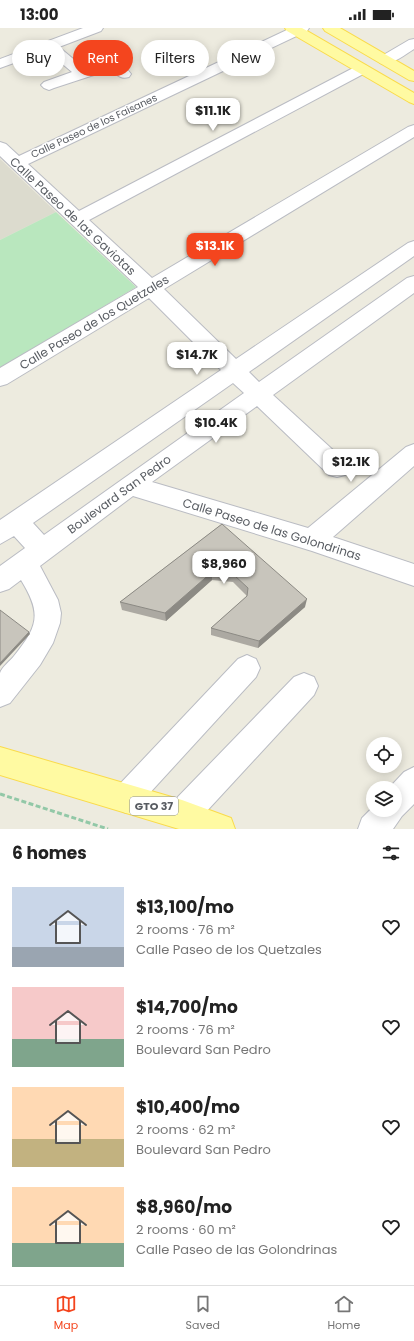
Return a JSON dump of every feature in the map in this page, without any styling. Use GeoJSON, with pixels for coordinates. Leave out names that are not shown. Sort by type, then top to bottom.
{"type":"FeatureCollection","features":[{"type":"Feature","properties":{"kind":"main road"},"geometry":{"type":"LineString","coordinates":[[330,28],[414,77]]}},
{"type":"Feature","properties":{"kind":"main road"},"geometry":{"type":"LineString","coordinates":[[297,29],[414,99]]}},
{"type":"Feature","properties":{"kind":"main road","name":"GTO 37"},"geometry":{"type":"LineString","coordinates":[[0,761],[182,815],[220,829]]}},
{"type":"Feature","properties":{"kind":"street"},"geometry":{"type":"LineString","coordinates":[[63,40],[96,28]]}},
{"type":"Feature","properties":{"kind":"street","name":"Calle Paseo de los Faisanes"},"geometry":{"type":"LineString","coordinates":[[17,163],[297,29]]}},
{"type":"Feature","properties":{"kind":"street"},"geometry":{"type":"LineString","coordinates":[[385,60],[414,43]]}},
{"type":"Feature","properties":{"kind":"street"},"geometry":{"type":"LineString","coordinates":[[0,64],[12,59]]}},
{"type":"Feature","properties":{"kind":"street"},"geometry":{"type":"LineString","coordinates":[[65,59],[73,66]]}},
{"type":"Feature","properties":{"kind":"street"},"geometry":{"type":"LineString","coordinates":[[78,219],[362,69]]}},
{"type":"Feature","properties":{"kind":"street"},"geometry":{"type":"LineString","coordinates":[[49,85],[73,76]]}},
{"type":"Feature","properties":{"kind":"street","name":"Calle Paseo de los Quetzales"},"geometry":{"type":"LineString","coordinates":[[0,378],[414,130]]}},
{"type":"Feature","properties":{"kind":"street","name":"Calle Paseo de las Gaviotas"},"geometry":{"type":"LineString","coordinates":[[0,147],[151,288],[257,394],[337,468]]}},
{"type":"Feature","properties":{"kind":"street"},"geometry":{"type":"LineString","coordinates":[[3,682],[28,647],[47,626],[48,612],[33,557],[8,528],[234,370],[414,247]]}},
{"type":"Feature","properties":{"kind":"street","name":"Boulevard San Pedro"},"geometry":{"type":"LineString","coordinates":[[0,581],[130,485],[414,283]]}},
{"type":"Feature","properties":{"kind":"street"},"geometry":{"type":"LineString","coordinates":[[312,540],[414,453]]}},
{"type":"Feature","properties":{"kind":"street","name":"Calle Paseo de las Golondrinas"},"geometry":{"type":"LineString","coordinates":[[130,485],[312,540],[414,575]]}},
{"type":"Feature","properties":{"kind":"street"},"geometry":{"type":"LineString","coordinates":[[126,798],[247,668]]}},
{"type":"Feature","properties":{"kind":"street"},"geometry":{"type":"LineString","coordinates":[[182,815],[304,686]]}},
{"type":"Feature","properties":{"kind":"street"},"geometry":{"type":"LineString","coordinates":[[402,796],[414,782]]}},
{"type":"Feature","properties":{"kind":"street"},"geometry":{"type":"LineString","coordinates":[[373,829],[384,817]]}},
{"type":"Feature","properties":{"kind":"path"},"geometry":{"type":"LineString","coordinates":[[0,794],[108,829]]}},
{"type":"Feature","properties":{"kind":"shaded area"},"geometry":{"type":"Polygon","coordinates":[[[0,159],[56,212],[0,240],[0,159]]]}},
{"type":"Feature","properties":{"kind":"green space"},"geometry":{"type":"Polygon","coordinates":[[[56,212],[136,287],[0,369],[0,240],[56,212]]]}},
{"type":"Feature","properties":{"kind":"building"},"geometry":{"type":"Polygon","coordinates":[[[222,524],[307,599],[259,641],[211,628],[247,596],[248,588],[234,575],[212,572],[165,613],[120,602],[222,524]]]}},
{"type":"Feature","properties":{"kind":"building"},"geometry":{"type":"Polygon","coordinates":[[[0,610],[29,632],[0,663],[0,610]]]}}]}
